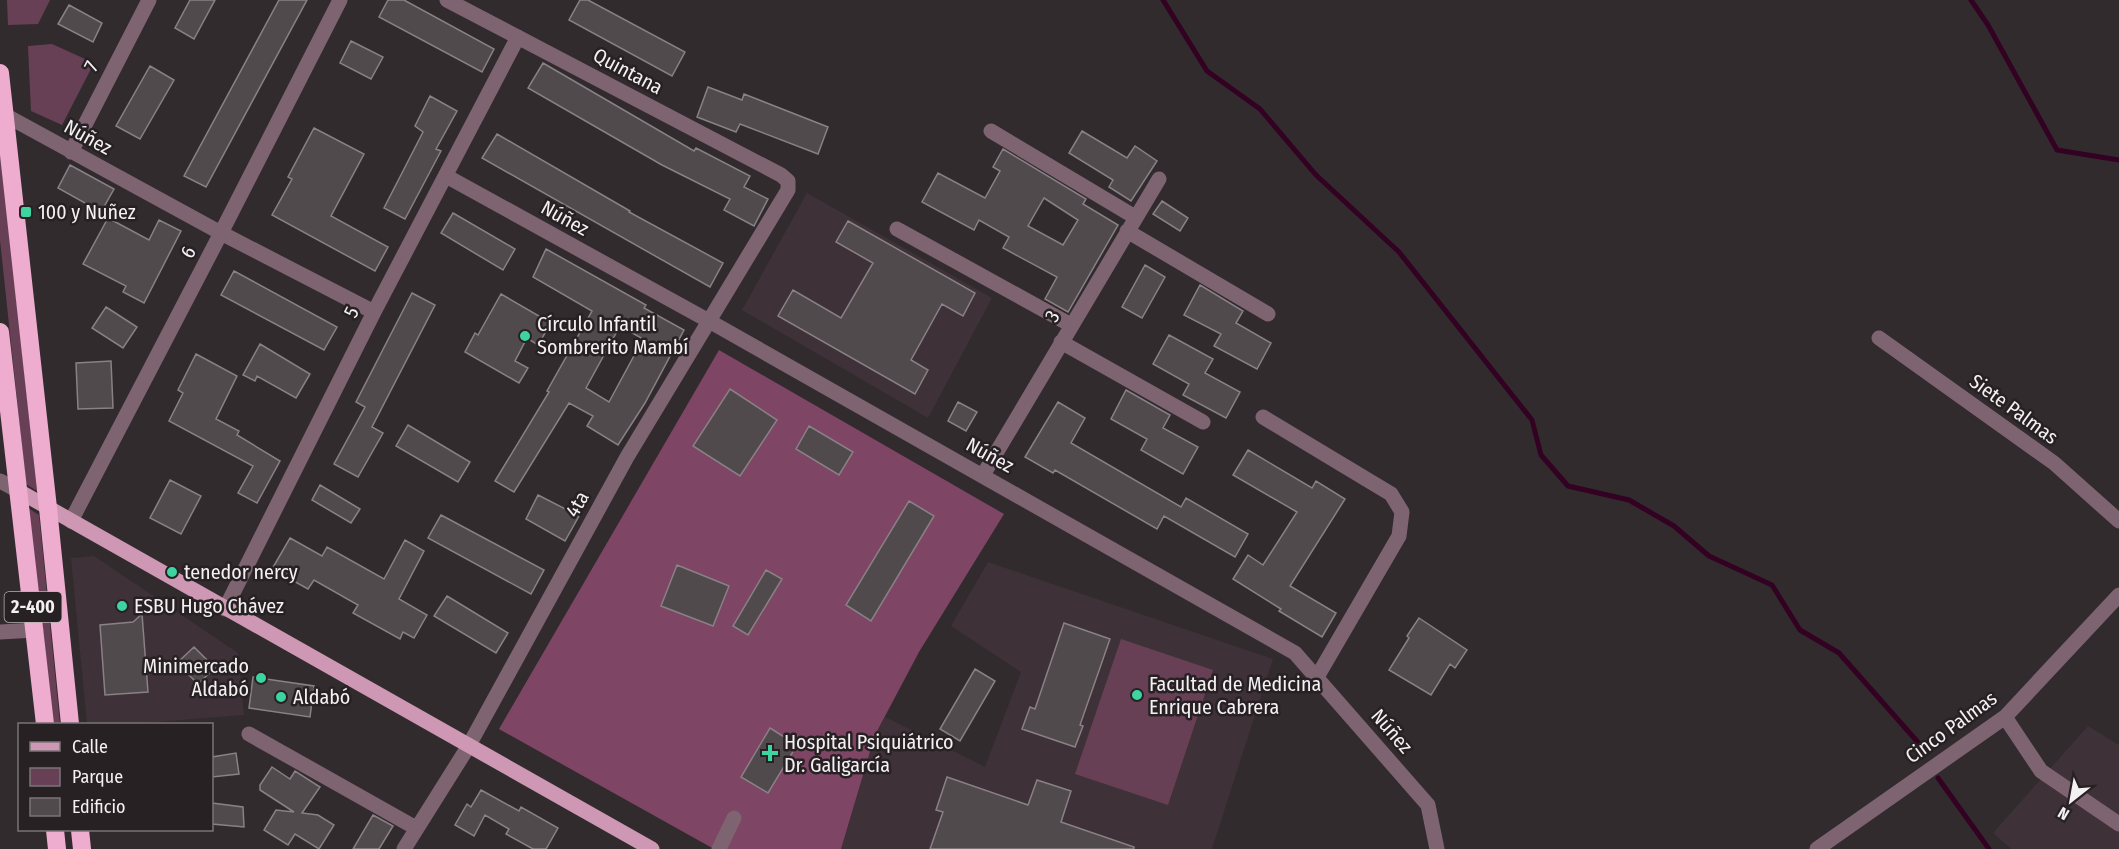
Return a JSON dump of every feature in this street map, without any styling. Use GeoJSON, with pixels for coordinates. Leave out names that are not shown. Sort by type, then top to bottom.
{"type":"FeatureCollection","features":[{"type":"Feature","properties":{"kind":"highway","name":"2-400"},"geometry":{"type":"LineString","coordinates":[[0,73],[70,723]]}},
{"type":"Feature","properties":{"kind":"highway","name":"2-400"},"geometry":{"type":"LineString","coordinates":[[0,332],[45,723]]}},
{"type":"Feature","properties":{"kind":"highway"},"geometry":{"type":"LineString","coordinates":[[55,831],[57,849]]}},
{"type":"Feature","properties":{"kind":"highway"},"geometry":{"type":"LineString","coordinates":[[80,831],[82,849]]}},
{"type":"Feature","properties":{"kind":"main road"},"geometry":{"type":"LineString","coordinates":[[17,490],[652,849]]}},
{"type":"Feature","properties":{"kind":"street","name":"7"},"geometry":{"type":"LineString","coordinates":[[71,152],[149,0]]}},
{"type":"Feature","properties":{"kind":"street","name":"6"},"geometry":{"type":"LineString","coordinates":[[71,521],[340,0]]}},
{"type":"Feature","properties":{"kind":"street","name":"Quintana"},"geometry":{"type":"LineString","coordinates":[[447,0],[782,175],[788,181]]}},
{"type":"Feature","properties":{"kind":"street","name":"5"},"geometry":{"type":"LineString","coordinates":[[225,609],[374,312],[518,37]]}},
{"type":"Feature","properties":{"kind":"street","name":"Núñez"},"geometry":{"type":"LineString","coordinates":[[5,115],[221,233],[374,312]]}},
{"type":"Feature","properties":{"kind":"street"},"geometry":{"type":"LineString","coordinates":[[991,131],[1268,314]]}},
{"type":"Feature","properties":{"kind":"street","name":"Núñez"},"geometry":{"type":"LineString","coordinates":[[446,176],[709,321],[1295,653],[1428,805],[1437,849]]}},
{"type":"Feature","properties":{"kind":"street","name":"3"},"geometry":{"type":"LineString","coordinates":[[983,475],[1159,178]]}},
{"type":"Feature","properties":{"kind":"street","name":"4ta"},"geometry":{"type":"LineString","coordinates":[[404,849],[468,747],[627,457],[788,190],[788,181]]}},
{"type":"Feature","properties":{"kind":"street"},"geometry":{"type":"LineString","coordinates":[[897,229],[1071,325]]}},
{"type":"Feature","properties":{"kind":"street","name":"Siete Palmas"},"geometry":{"type":"LineString","coordinates":[[1879,338],[2054,463],[2119,521]]}},
{"type":"Feature","properties":{"kind":"street"},"geometry":{"type":"LineString","coordinates":[[1061,342],[1203,422]]}},
{"type":"Feature","properties":{"kind":"street"},"geometry":{"type":"LineString","coordinates":[[1263,417],[1391,494],[1402,512],[1399,536],[1317,677]]}},
{"type":"Feature","properties":{"kind":"street"},"geometry":{"type":"LineString","coordinates":[[0,481],[17,490]]}},
{"type":"Feature","properties":{"kind":"street","name":"Cinco Palmas"},"geometry":{"type":"LineString","coordinates":[[1817,849],[2005,717],[2119,595]]}},
{"type":"Feature","properties":{"kind":"street"},"geometry":{"type":"LineString","coordinates":[[0,632],[36,630]]}},
{"type":"Feature","properties":{"kind":"street"},"geometry":{"type":"LineString","coordinates":[[2005,717],[2041,771],[2119,824]]}},
{"type":"Feature","properties":{"kind":"street"},"geometry":{"type":"LineString","coordinates":[[249,734],[416,828]]}},
{"type":"Feature","properties":{"kind":"street"},"geometry":{"type":"LineString","coordinates":[[718,849],[734,818]]}},
{"type":"Feature","properties":{"kind":"shaded area"},"geometry":{"type":"Polygon","coordinates":[[[807,193],[992,298],[928,418],[742,310],[807,193]]]}},
{"type":"Feature","properties":{"kind":"shaded area"},"geometry":{"type":"Polygon","coordinates":[[[719,350],[1004,514],[919,652],[875,735],[841,849],[714,849],[499,729],[719,350]]]}},
{"type":"Feature","properties":{"kind":"shaded area","name":"ESBU Hugo Chávez"},"geometry":{"type":"Polygon","coordinates":[[[94,556],[238,653],[244,715],[144,723],[87,723],[71,558],[94,556]]]}},
{"type":"Feature","properties":{"kind":"shaded area","name":"Facultad de Medicina Enrique Cabrera"},"geometry":{"type":"Polygon","coordinates":[[[988,562],[1273,659],[1212,849],[841,849],[875,735],[885,717],[985,767],[1021,672],[951,626],[988,562]]]}},
{"type":"Feature","properties":{"kind":"shaded area"},"geometry":{"type":"Polygon","coordinates":[[[2088,726],[2119,745],[2119,849],[2011,849],[1993,833],[2088,726]]]}},
{"type":"Feature","properties":{"kind":"green space"},"geometry":{"type":"Polygon","coordinates":[[[7,0],[50,0],[38,24],[8,25],[7,0]]]}},
{"type":"Feature","properties":{"kind":"green space"},"geometry":{"type":"Polygon","coordinates":[[[52,44],[94,63],[62,125],[31,111],[28,46],[52,44]]]}},
{"type":"Feature","properties":{"kind":"green space"},"geometry":{"type":"Polygon","coordinates":[[[0,146],[37,491],[26,484],[0,240],[0,146]]]}},
{"type":"Feature","properties":{"kind":"green space"},"geometry":{"type":"Polygon","coordinates":[[[28,508],[39,515],[60,723],[51,723],[28,508]]]}},
{"type":"Feature","properties":{"kind":"green space"},"geometry":{"type":"Polygon","coordinates":[[[1121,639],[1213,670],[1168,805],[1075,774],[1121,639]]]}},
{"type":"Feature","properties":{"kind":"building"},"geometry":{"type":"Polygon","coordinates":[[[190,0],[215,0],[194,39],[175,28],[190,0]]]}},
{"type":"Feature","properties":{"kind":"building"},"geometry":{"type":"Polygon","coordinates":[[[279,0],[307,0],[206,187],[184,176],[279,0]]]}},
{"type":"Feature","properties":{"kind":"building"},"geometry":{"type":"Polygon","coordinates":[[[388,0],[404,0],[494,49],[482,72],[379,17],[388,0]]]}},
{"type":"Feature","properties":{"kind":"building"},"geometry":{"type":"Polygon","coordinates":[[[580,0],[588,0],[685,52],[672,76],[569,20],[580,0]]]}},
{"type":"Feature","properties":{"kind":"building"},"geometry":{"type":"Polygon","coordinates":[[[69,5],[102,23],[93,42],[58,24],[69,5]]]}},
{"type":"Feature","properties":{"kind":"building"},"geometry":{"type":"Polygon","coordinates":[[[351,41],[383,57],[371,79],[340,63],[351,41]]]}},
{"type":"Feature","properties":{"kind":"building"},"geometry":{"type":"Polygon","coordinates":[[[543,63],[694,151],[696,148],[750,176],[744,187],[768,199],[754,226],[724,210],[730,199],[662,165],[528,88],[543,63]]]}},
{"type":"Feature","properties":{"kind":"building"},"geometry":{"type":"Polygon","coordinates":[[[150,66],[174,80],[140,139],[116,126],[150,66]]]}},
{"type":"Feature","properties":{"kind":"building"},"geometry":{"type":"Polygon","coordinates":[[[708,87],[742,100],[744,94],[828,127],[818,154],[740,124],[736,132],[697,117],[708,87]]]}},
{"type":"Feature","properties":{"kind":"building"},"geometry":{"type":"Polygon","coordinates":[[[430,96],[457,111],[436,149],[441,151],[405,219],[384,208],[423,132],[415,126],[430,96]]]}},
{"type":"Feature","properties":{"kind":"building"},"geometry":{"type":"Polygon","coordinates":[[[314,128],[364,154],[331,216],[388,247],[375,271],[272,215],[292,179],[288,177],[314,128]]]}},
{"type":"Feature","properties":{"kind":"building"},"geometry":{"type":"Polygon","coordinates":[[[1082,131],[1127,158],[1135,146],[1157,161],[1131,201],[1109,187],[1113,180],[1069,153],[1082,131]]]}},
{"type":"Feature","properties":{"kind":"building"},"geometry":{"type":"Polygon","coordinates":[[[497,134],[629,212],[723,263],[710,287],[482,158],[497,134]]]}},
{"type":"Feature","properties":{"kind":"building"},"geometry":{"type":"Polygon","coordinates":[[[1003,149],[1086,199],[1083,204],[1118,225],[1068,312],[1045,299],[1057,277],[1003,248],[1009,237],[979,220],[974,230],[922,202],[938,173],[985,198],[1000,171],[993,167],[1003,149]],[[1044,198],[1028,226],[1063,245],[1078,220],[1044,198]]]}},
{"type":"Feature","properties":{"kind":"building"},"geometry":{"type":"Polygon","coordinates":[[[70,165],[114,189],[101,212],[58,188],[70,165]]]}},
{"type":"Feature","properties":{"kind":"building"},"geometry":{"type":"Polygon","coordinates":[[[1162,201],[1188,218],[1180,231],[1153,214],[1162,201]]]}},
{"type":"Feature","properties":{"kind":"building"},"geometry":{"type":"Polygon","coordinates":[[[453,213],[515,249],[503,270],[441,233],[453,213]]]}},
{"type":"Feature","properties":{"kind":"building"},"geometry":{"type":"Polygon","coordinates":[[[108,218],[149,240],[159,220],[181,231],[144,303],[123,292],[126,286],[83,264],[108,218]]]}},
{"type":"Feature","properties":{"kind":"building"},"geometry":{"type":"Polygon","coordinates":[[[848,221],[975,293],[963,316],[942,304],[911,360],[928,370],[915,394],[778,316],[793,290],[841,318],[873,263],[836,242],[848,221]]]}},
{"type":"Feature","properties":{"kind":"building"},"geometry":{"type":"Polygon","coordinates":[[[546,249],[646,305],[644,308],[684,330],[645,403],[618,445],[587,426],[593,416],[569,403],[514,492],[495,481],[549,392],[547,391],[592,311],[533,277],[546,249]],[[620,326],[586,388],[609,402],[643,339],[620,326]]]}},
{"type":"Feature","properties":{"kind":"building"},"geometry":{"type":"Polygon","coordinates":[[[1145,265],[1165,277],[1142,318],[1122,307],[1145,265]]]}},
{"type":"Feature","properties":{"kind":"building"},"geometry":{"type":"Polygon","coordinates":[[[234,271],[337,327],[324,350],[221,295],[234,271]]]}},
{"type":"Feature","properties":{"kind":"building"},"geometry":{"type":"Polygon","coordinates":[[[1200,285],[1243,311],[1236,323],[1271,343],[1257,369],[1214,346],[1221,334],[1184,315],[1200,285]]]}},
{"type":"Feature","properties":{"kind":"building"},"geometry":{"type":"Polygon","coordinates":[[[412,293],[435,305],[372,427],[383,433],[358,477],[334,464],[365,407],[356,402],[412,293]]]}},
{"type":"Feature","properties":{"kind":"building","name":"Círculo Infantil Sombrerito Mambí"},"geometry":{"type":"Polygon","coordinates":[[[501,294],[551,323],[538,345],[527,338],[515,361],[528,368],[519,383],[465,352],[475,333],[478,335],[501,294]]]}},
{"type":"Feature","properties":{"kind":"building"},"geometry":{"type":"Polygon","coordinates":[[[106,307],[137,327],[123,348],[92,328],[106,307]]]}},
{"type":"Feature","properties":{"kind":"building"},"geometry":{"type":"Polygon","coordinates":[[[1169,335],[1213,359],[1205,373],[1240,392],[1226,418],[1183,395],[1189,384],[1153,364],[1169,335]]]}},
{"type":"Feature","properties":{"kind":"building"},"geometry":{"type":"Polygon","coordinates":[[[260,344],[310,374],[296,398],[257,376],[255,381],[243,375],[260,344]]]}},
{"type":"Feature","properties":{"kind":"building"},"geometry":{"type":"Polygon","coordinates":[[[196,354],[237,376],[216,419],[239,431],[237,435],[280,461],[257,503],[238,493],[253,466],[169,421],[183,393],[178,390],[196,354]]]}},
{"type":"Feature","properties":{"kind":"building"},"geometry":{"type":"Polygon","coordinates":[[[111,361],[113,408],[78,409],[76,363],[111,361]]]}},
{"type":"Feature","properties":{"kind":"building"},"geometry":{"type":"Polygon","coordinates":[[[730,389],[777,420],[740,476],[693,446],[730,389]]]}},
{"type":"Feature","properties":{"kind":"building"},"geometry":{"type":"Polygon","coordinates":[[[1126,390],[1170,415],[1163,428],[1198,447],[1183,474],[1141,450],[1147,439],[1111,419],[1126,390]]]}},
{"type":"Feature","properties":{"kind":"building"},"geometry":{"type":"Polygon","coordinates":[[[958,402],[977,412],[966,431],[948,421],[958,402]]]}},
{"type":"Feature","properties":{"kind":"building"},"geometry":{"type":"Polygon","coordinates":[[[1058,402],[1085,418],[1071,443],[1181,507],[1186,498],[1248,534],[1235,557],[1164,516],[1157,529],[1055,470],[1053,473],[1025,457],[1058,402]]]}},
{"type":"Feature","properties":{"kind":"building"},"geometry":{"type":"Polygon","coordinates":[[[408,425],[470,462],[458,482],[396,446],[408,425]]]}},
{"type":"Feature","properties":{"kind":"building"},"geometry":{"type":"Polygon","coordinates":[[[809,426],[853,452],[839,475],[796,449],[809,426]]]}},
{"type":"Feature","properties":{"kind":"building"},"geometry":{"type":"Polygon","coordinates":[[[1248,450],[1312,488],[1316,481],[1345,499],[1290,586],[1336,613],[1322,637],[1233,579],[1248,555],[1263,565],[1297,512],[1233,475],[1248,450]]]}},
{"type":"Feature","properties":{"kind":"building"},"geometry":{"type":"Polygon","coordinates":[[[170,480],[201,496],[181,534],[150,518],[170,480]]]}},
{"type":"Feature","properties":{"kind":"building"},"geometry":{"type":"Polygon","coordinates":[[[320,485],[360,509],[351,523],[312,500],[320,485]]]}},
{"type":"Feature","properties":{"kind":"building"},"geometry":{"type":"Polygon","coordinates":[[[538,495],[579,516],[565,541],[526,519],[538,495]]]}},
{"type":"Feature","properties":{"kind":"building"},"geometry":{"type":"Polygon","coordinates":[[[909,501],[934,516],[871,621],[846,605],[909,501]]]}},
{"type":"Feature","properties":{"kind":"building"},"geometry":{"type":"Polygon","coordinates":[[[441,515],[544,570],[531,594],[428,538],[441,515]]]}},
{"type":"Feature","properties":{"kind":"building"},"geometry":{"type":"Polygon","coordinates":[[[290,538],[322,556],[327,547],[384,579],[405,540],[424,551],[399,599],[427,615],[414,638],[403,632],[400,639],[353,613],[358,605],[314,580],[308,589],[272,569],[290,538]]]}},
{"type":"Feature","properties":{"kind":"building"},"geometry":{"type":"Polygon","coordinates":[[[677,565],[729,586],[713,626],[661,606],[677,565]]]}},
{"type":"Feature","properties":{"kind":"building"},"geometry":{"type":"Polygon","coordinates":[[[766,570],[782,579],[748,635],[733,626],[766,570]]]}},
{"type":"Feature","properties":{"kind":"building"},"geometry":{"type":"Polygon","coordinates":[[[447,596],[508,633],[496,653],[434,616],[447,596]]]}},
{"type":"Feature","properties":{"kind":"building"},"geometry":{"type":"Polygon","coordinates":[[[142,614],[148,692],[105,695],[100,625],[133,622],[142,614]]]}},
{"type":"Feature","properties":{"kind":"building"},"geometry":{"type":"Polygon","coordinates":[[[1419,618],[1467,650],[1455,668],[1450,664],[1431,695],[1389,670],[1419,618]]]}},
{"type":"Feature","properties":{"kind":"building"},"geometry":{"type":"Polygon","coordinates":[[[1064,623],[1110,639],[1080,725],[1083,726],[1075,747],[1022,729],[1030,707],[1035,709],[1064,623]]]}},
{"type":"Feature","properties":{"kind":"building"},"geometry":{"type":"Polygon","coordinates":[[[194,647],[215,668],[198,684],[177,663],[194,647]]]}},
{"type":"Feature","properties":{"kind":"building"},"geometry":{"type":"Polygon","coordinates":[[[975,669],[995,681],[960,741],[940,729],[975,669]]]}},
{"type":"Feature","properties":{"kind":"building","name":"Aldabó"},"geometry":{"type":"Polygon","coordinates":[[[253,677],[314,686],[310,717],[249,708],[253,677]]]}},
{"type":"Feature","properties":{"kind":"building"},"geometry":{"type":"Polygon","coordinates":[[[770,728],[797,745],[768,793],[741,777],[770,728]]]}},
{"type":"Feature","properties":{"kind":"building"},"geometry":{"type":"Polygon","coordinates":[[[236,753],[239,774],[213,777],[213,757],[236,753]]]}},
{"type":"Feature","properties":{"kind":"building"},"geometry":{"type":"Polygon","coordinates":[[[272,767],[290,779],[295,771],[320,787],[302,813],[318,815],[334,825],[319,849],[295,834],[288,845],[264,830],[276,810],[294,812],[260,790],[260,785],[272,767]]]}},
{"type":"Feature","properties":{"kind":"building"},"geometry":{"type":"Polygon","coordinates":[[[947,777],[1028,805],[1037,780],[1071,791],[1061,822],[1134,847],[1134,849],[930,849],[943,812],[936,810],[947,777]]]}},
{"type":"Feature","properties":{"kind":"building"},"geometry":{"type":"Polygon","coordinates":[[[481,790],[519,811],[521,807],[558,828],[546,849],[533,849],[506,834],[509,829],[485,815],[474,836],[455,825],[467,804],[471,807],[481,790]]]}},
{"type":"Feature","properties":{"kind":"building"},"geometry":{"type":"Polygon","coordinates":[[[213,803],[243,807],[244,827],[213,824],[213,803]]]}},
{"type":"Feature","properties":{"kind":"building"},"geometry":{"type":"Polygon","coordinates":[[[373,815],[393,826],[379,849],[353,849],[373,815]]]}},
{"type":"Feature","properties":{"kind":"waterway"},"geometry":{"type":"LineString","coordinates":[[1163,0],[1207,71],[1260,109],[1316,175],[1399,252],[1532,420],[1541,455],[1568,486],[1629,500],[1674,526],[1709,556],[1772,585],[1800,630],[1839,653],[1923,748]]}},
{"type":"Feature","properties":{"kind":"waterway"},"geometry":{"type":"LineString","coordinates":[[1971,0],[1988,25],[2057,150],[2119,160]]}},
{"type":"Feature","properties":{"kind":"waterway"},"geometry":{"type":"LineString","coordinates":[[1938,778],[1989,849]]}},
{"type":"Feature","properties":{"kind":"place","name":"100 y Nuñez"},"geometry":{"type":"Point","coordinates":[26,212]}},
{"type":"Feature","properties":{"kind":"place","name":"Círculo Infantil Sombrerito Mambí"},"geometry":{"type":"Point","coordinates":[525,336]}},
{"type":"Feature","properties":{"kind":"place","name":"tenedor nercy"},"geometry":{"type":"Point","coordinates":[172,572]}},
{"type":"Feature","properties":{"kind":"place","name":"ESBU Hugo Chávez"},"geometry":{"type":"Point","coordinates":[122,606]}},
{"type":"Feature","properties":{"kind":"place","name":"Minimercado Aldabó"},"geometry":{"type":"Point","coordinates":[261,678]}},
{"type":"Feature","properties":{"kind":"place","name":"Facultad de Medicina Enrique Cabrera"},"geometry":{"type":"Point","coordinates":[1137,695]}},
{"type":"Feature","properties":{"kind":"place","name":"Aldabó"},"geometry":{"type":"Point","coordinates":[281,697]}},
{"type":"Feature","properties":{"kind":"place","name":"Hospital Psiquiátrico Dr. Galigarcía"},"geometry":{"type":"Point","coordinates":[770,753]}}]}
